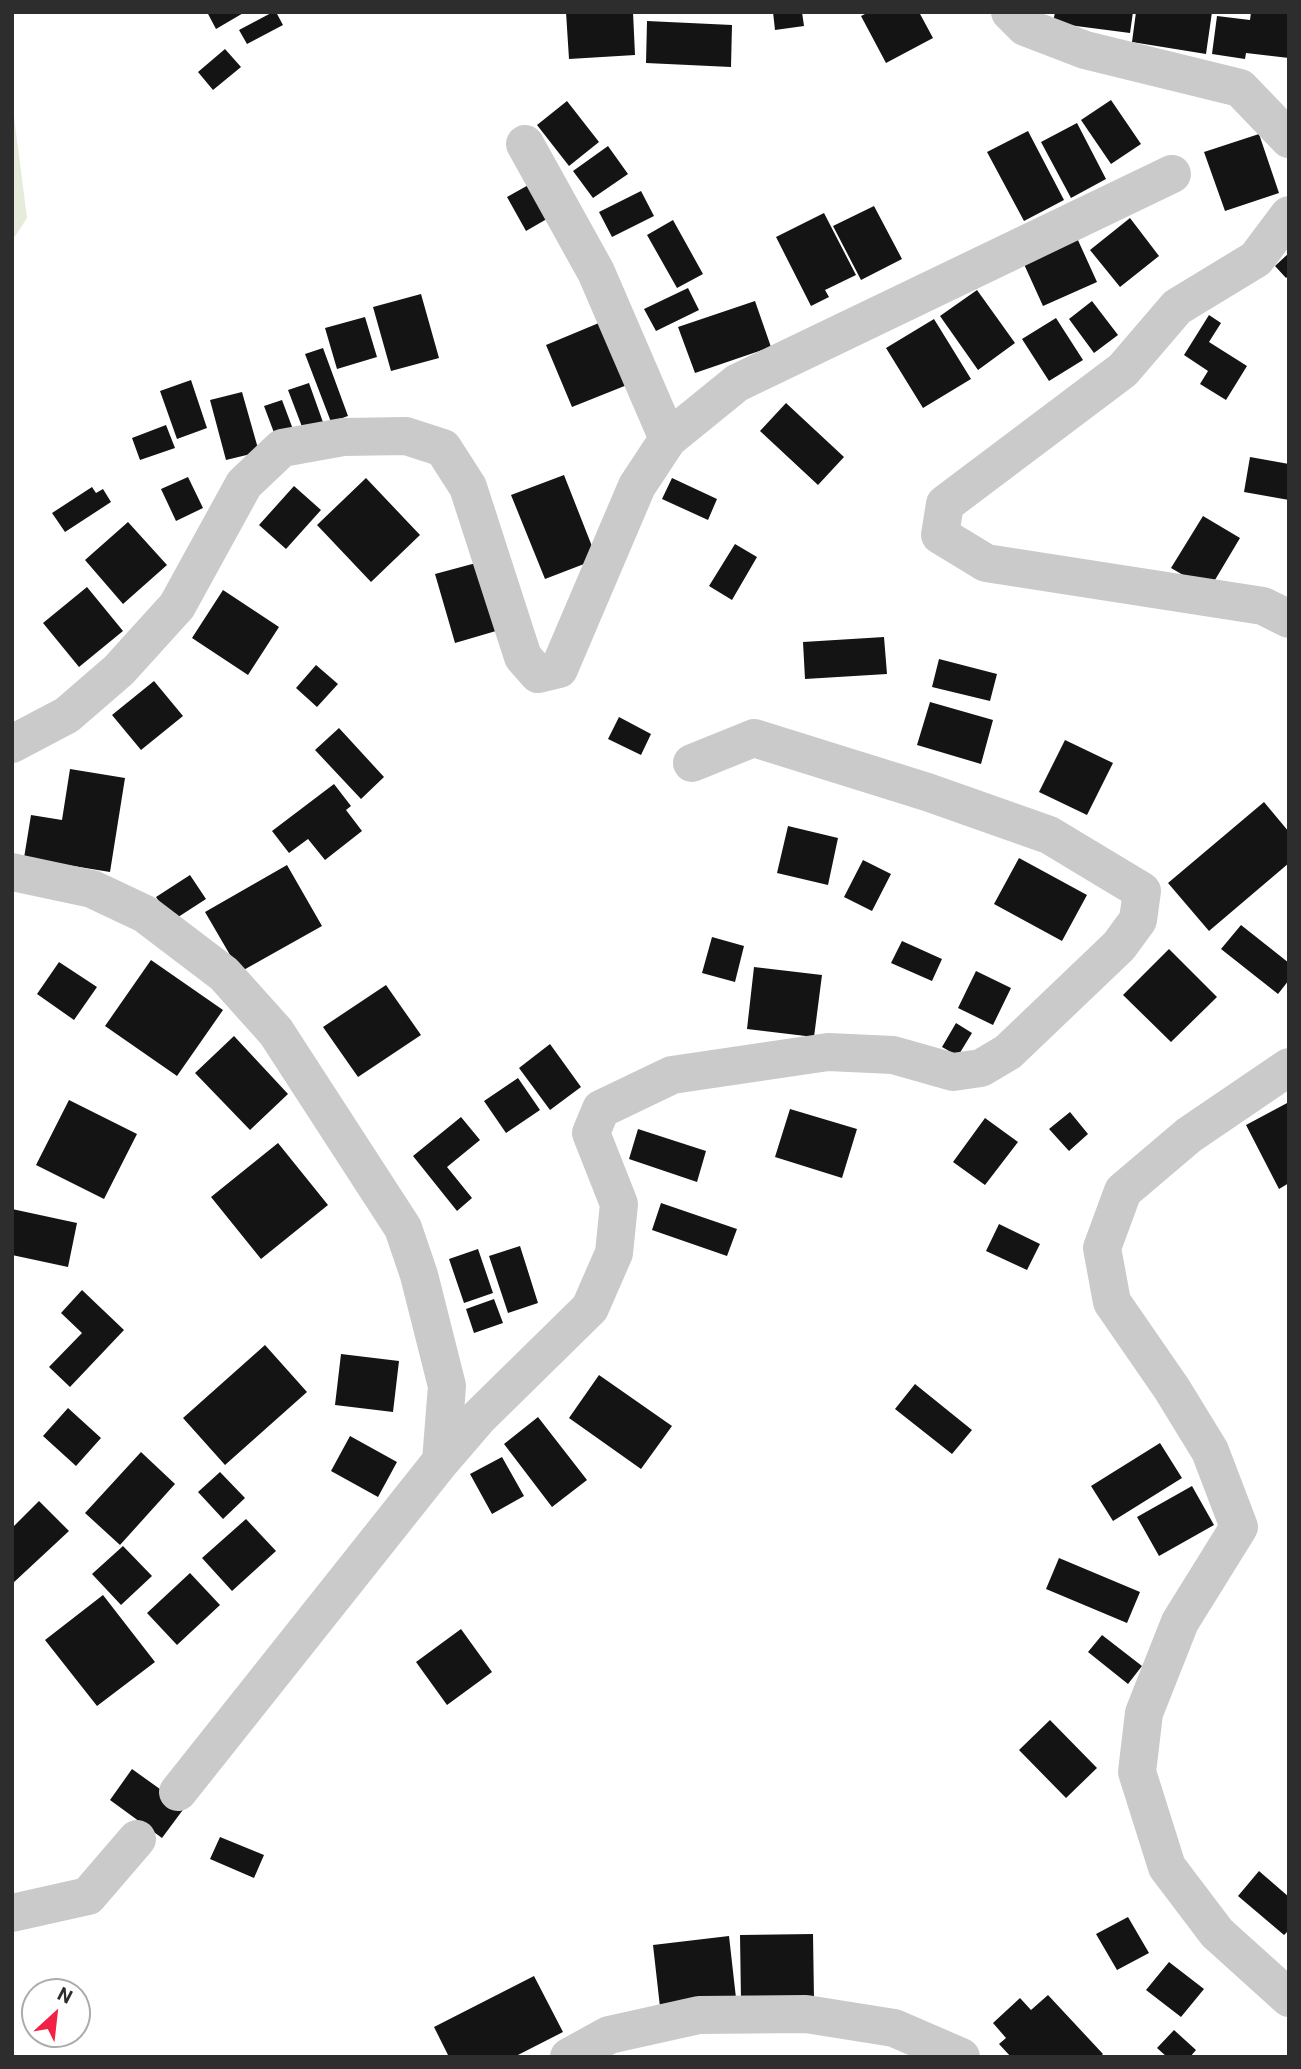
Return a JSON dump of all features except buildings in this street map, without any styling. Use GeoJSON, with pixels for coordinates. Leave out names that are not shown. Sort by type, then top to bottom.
{"type":"FeatureCollection","features":[{"type":"Feature","properties":{"kind":"street"},"geometry":{"type":"LineString","coordinates":[[1010,12],[1025,27],[1085,50],[1240,88],[1273,110],[1289,139]]}},
{"type":"Feature","properties":{"kind":"street"},"geometry":{"type":"LineString","coordinates":[[525,144],[596,272],[668,439]]}},
{"type":"Feature","properties":{"kind":"street"},"geometry":{"type":"LineString","coordinates":[[12,744],[66,715],[119,670],[177,606],[244,484],[282,448],[343,437],[406,436],[443,448],[468,487],[523,657],[538,674],[559,669],[637,486],[668,439],[737,383],[1172,174]]}},
{"type":"Feature","properties":{"kind":"street"},"geometry":{"type":"LineString","coordinates":[[1289,215],[1256,259],[1177,307],[1123,370],[945,504],[940,535],[986,563],[1263,606],[1289,619]]}},
{"type":"Feature","properties":{"kind":"street"},"geometry":{"type":"LineString","coordinates":[[178,1792],[441,1461],[478,1418],[590,1308],[614,1253],[619,1204],[592,1133],[601,1109],[672,1075],[828,1052],[893,1055],[953,1072],[981,1068],[1008,1052],[1119,946],[1138,920],[1142,891],[1049,835],[939,796],[754,738],[692,763]]}},
{"type":"Feature","properties":{"kind":"street"},"geometry":{"type":"LineString","coordinates":[[12,872],[92,889],[145,914],[224,974],[276,1032],[403,1228],[419,1275],[447,1386],[441,1461]]}},
{"type":"Feature","properties":{"kind":"street"},"geometry":{"type":"LineString","coordinates":[[1289,1067],[1189,1135],[1123,1191],[1102,1248],[1112,1302],[1172,1389],[1210,1451],[1239,1527],[1180,1622],[1144,1713],[1136,1772],[1167,1867],[1217,1933],[1289,1998]]}},
{"type":"Feature","properties":{"kind":"street"},"geometry":{"type":"LineString","coordinates":[[12,1913],[88,1896],[137,1839]]}},
{"type":"Feature","properties":{"kind":"street"},"geometry":{"type":"LineString","coordinates":[[569,2057],[609,2035],[699,2015],[806,2014],[894,2028],[961,2057]]}},
{"type":"Feature","properties":{"kind":"green space"},"geometry":{"type":"Polygon","coordinates":[[[12,101],[27,218],[12,241],[12,101]]]}}]}
